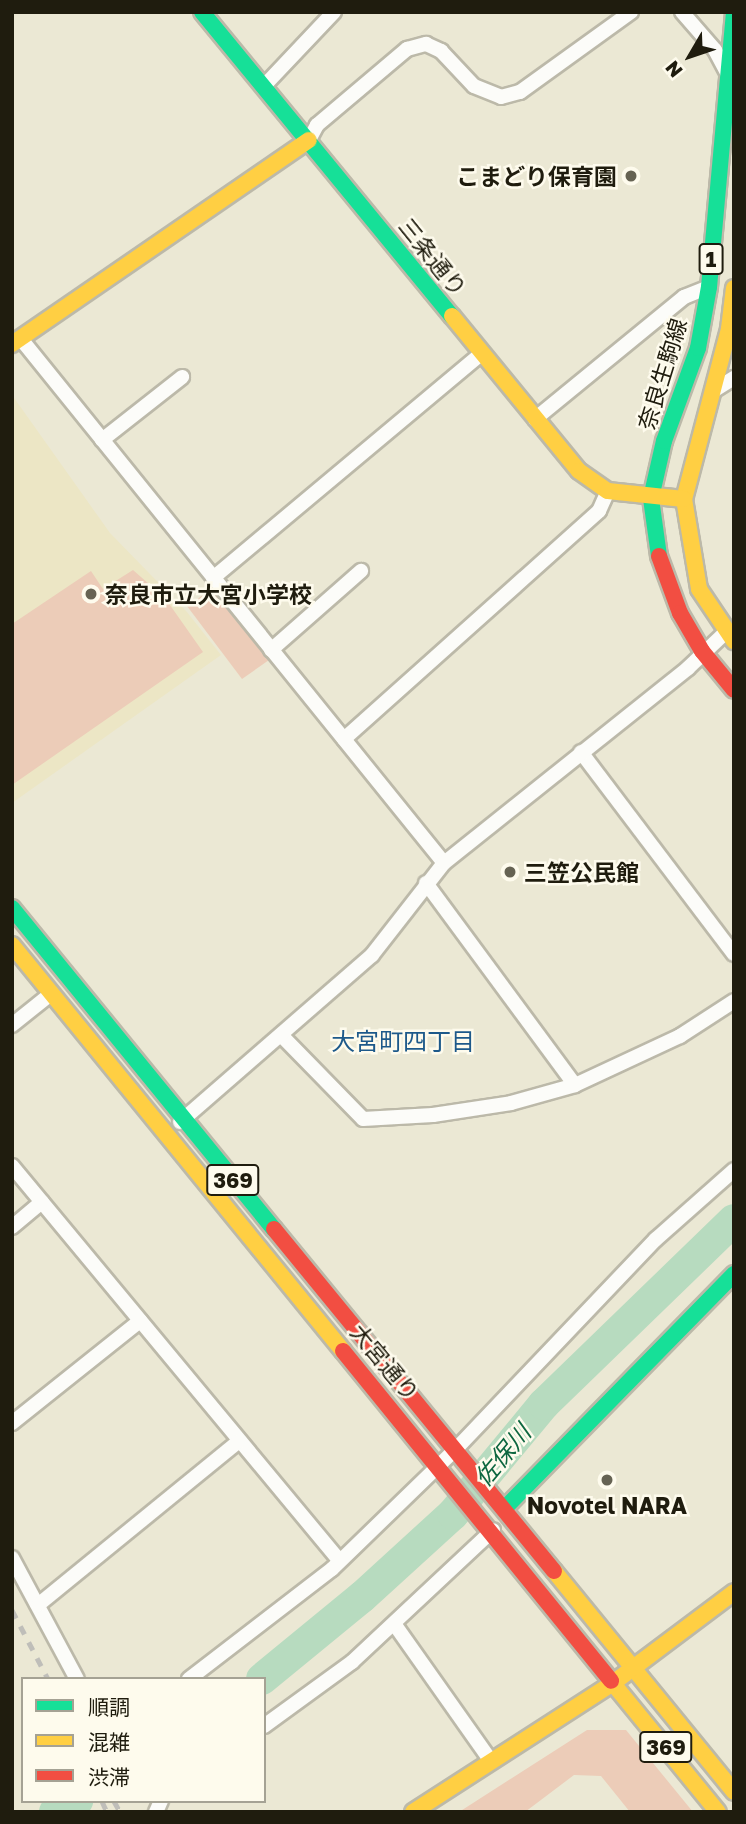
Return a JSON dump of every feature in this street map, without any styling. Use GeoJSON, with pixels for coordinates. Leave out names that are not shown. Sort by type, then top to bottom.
{"type":"FeatureCollection","features":[{"type":"Feature","properties":{"kind":"main road","name":"三条通り"},"geometry":{"type":"LineString","coordinates":[[202,12],[579,471],[608,491],[651,498],[684,499]]}},
{"type":"Feature","properties":{"kind":"main road","name":"奈良生駒線"},"geometry":{"type":"LineString","coordinates":[[651,498],[664,441],[698,348],[709,288],[731,79],[734,12]]}},
{"type":"Feature","properties":{"kind":"main road"},"geometry":{"type":"LineString","coordinates":[[16,342],[309,140]]}},
{"type":"Feature","properties":{"kind":"main road","name":"1"},"geometry":{"type":"LineString","coordinates":[[730,636],[699,589],[684,499],[709,394],[729,329],[734,288]]}},
{"type":"Feature","properties":{"kind":"main road","name":"1"},"geometry":{"type":"LineString","coordinates":[[651,498],[661,567],[702,651],[734,690]]}},
{"type":"Feature","properties":{"kind":"main road","name":"大宮通り"},"geometry":{"type":"LineString","coordinates":[[12,908],[635,1667],[734,1792]]}},
{"type":"Feature","properties":{"kind":"main road","name":"大宮通り"},"geometry":{"type":"LineString","coordinates":[[12,945],[442,1467],[718,1812]]}},
{"type":"Feature","properties":{"kind":"main road"},"geometry":{"type":"LineString","coordinates":[[503,1507],[734,1274]]}},
{"type":"Feature","properties":{"kind":"main road"},"geometry":{"type":"LineString","coordinates":[[412,1812],[613,1683],[734,1592]]}},
{"type":"Feature","properties":{"kind":"street"},"geometry":{"type":"LineString","coordinates":[[264,86],[334,12]]}},
{"type":"Feature","properties":{"kind":"street"},"geometry":{"type":"LineString","coordinates":[[309,140],[317,125],[407,49],[426,44],[442,51],[474,86],[501,97],[520,92],[631,12]]}},
{"type":"Feature","properties":{"kind":"street"},"geometry":{"type":"LineString","coordinates":[[682,12],[715,50],[731,79]]}},
{"type":"Feature","properties":{"kind":"street"},"geometry":{"type":"LineString","coordinates":[[536,419],[684,297],[709,288]]}},
{"type":"Feature","properties":{"kind":"street"},"geometry":{"type":"LineString","coordinates":[[16,342],[102,440],[444,863]]}},
{"type":"Feature","properties":{"kind":"street"},"geometry":{"type":"LineString","coordinates":[[213,578],[482,353]]}},
{"type":"Feature","properties":{"kind":"street"},"geometry":{"type":"LineString","coordinates":[[102,440],[182,377]]}},
{"type":"Feature","properties":{"kind":"street"},"geometry":{"type":"LineString","coordinates":[[709,394],[734,378]]}},
{"type":"Feature","properties":{"kind":"street"},"geometry":{"type":"LineString","coordinates":[[344,739],[599,511],[608,491]]}},
{"type":"Feature","properties":{"kind":"street"},"geometry":{"type":"LineString","coordinates":[[271,650],[361,571]]}},
{"type":"Feature","properties":{"kind":"street"},"geometry":{"type":"LineString","coordinates":[[166,1133],[372,955],[444,863],[688,668],[702,651],[730,636]]}},
{"type":"Feature","properties":{"kind":"street"},"geometry":{"type":"LineString","coordinates":[[582,752],[734,954]]}},
{"type":"Feature","properties":{"kind":"street"},"geometry":{"type":"LineString","coordinates":[[426,883],[575,1085]]}},
{"type":"Feature","properties":{"kind":"street"},"geometry":{"type":"LineString","coordinates":[[12,1025],[52,993]]}},
{"type":"Feature","properties":{"kind":"street"},"geometry":{"type":"LineString","coordinates":[[281,1035],[363,1119],[511,1103],[575,1085],[680,1036],[734,1001]]}},
{"type":"Feature","properties":{"kind":"street"},"geometry":{"type":"LineString","coordinates":[[12,1166],[339,1560]]}},
{"type":"Feature","properties":{"kind":"street"},"geometry":{"type":"LineString","coordinates":[[191,1677],[339,1560],[442,1467],[656,1239],[734,1170]]}},
{"type":"Feature","properties":{"kind":"street"},"geometry":{"type":"LineString","coordinates":[[12,1227],[42,1202]]}},
{"type":"Feature","properties":{"kind":"street"},"geometry":{"type":"LineString","coordinates":[[12,1423],[140,1321]]}},
{"type":"Feature","properties":{"kind":"street"},"geometry":{"type":"LineString","coordinates":[[38,1605],[239,1440]]}},
{"type":"Feature","properties":{"kind":"street"},"geometry":{"type":"LineString","coordinates":[[266,1724],[395,1625],[489,1526]]}},
{"type":"Feature","properties":{"kind":"street"},"geometry":{"type":"LineString","coordinates":[[12,1558],[76,1677]]}},
{"type":"Feature","properties":{"kind":"street"},"geometry":{"type":"LineString","coordinates":[[395,1625],[491,1761]]}},
{"type":"Feature","properties":{"kind":"shaded area","name":"奈良市立大宮小学校"},"geometry":{"type":"Polygon","coordinates":[[[12,395],[110,533],[187,612],[221,655],[12,803],[12,395]]]}},
{"type":"Feature","properties":{"kind":"shaded area"},"geometry":{"type":"Polygon","coordinates":[[[133,570],[165,598],[203,652],[12,785],[12,624],[91,571],[103,589],[133,570]]]}},
{"type":"Feature","properties":{"kind":"shaded area"},"geometry":{"type":"Polygon","coordinates":[[[212,589],[269,660],[242,679],[187,606],[212,589]]]}},
{"type":"Feature","properties":{"kind":"shaded area"},"geometry":{"type":"Polygon","coordinates":[[[587,1730],[626,1730],[693,1812],[630,1812],[601,1776],[574,1775],[525,1812],[459,1812],[587,1730]]]}},
{"type":"Feature","properties":{"kind":"waterway","name":"佐保川"},"geometry":{"type":"LineString","coordinates":[[264,1677],[362,1597],[453,1514],[544,1404],[734,1220]]}},
{"type":"Feature","properties":{"kind":"waterway","name":"佐保川"},"geometry":{"type":"LineString","coordinates":[[55,1812],[73,1803]]}},
{"type":"Feature","properties":{"kind":"railway"},"geometry":{"type":"LineString","coordinates":[[12,1610],[47,1677]]}},
{"type":"Feature","properties":{"kind":"railway"},"geometry":{"type":"LineString","coordinates":[[103,1803],[107,1812]]}},
{"type":"Feature","properties":{"kind":"railway"},"geometry":{"type":"LineString","coordinates":[[115,1803],[120,1812]]}},
{"type":"Feature","properties":{"kind":"traffic: fast"},"geometry":{"type":"LineString","coordinates":[[202,12],[452,316]]}},
{"type":"Feature","properties":{"kind":"traffic: fast"},"geometry":{"type":"LineString","coordinates":[[659,556],[651,498],[664,441],[698,348],[709,287],[734,12]]}},
{"type":"Feature","properties":{"kind":"traffic: fast"},"geometry":{"type":"LineString","coordinates":[[12,908],[274,1229]]}},
{"type":"Feature","properties":{"kind":"traffic: fast"},"geometry":{"type":"LineString","coordinates":[[504,1509],[734,1274]]}},
{"type":"Feature","properties":{"kind":"traffic: slow"},"geometry":{"type":"LineString","coordinates":[[12,344],[309,140]]}},
{"type":"Feature","properties":{"kind":"traffic: slow"},"geometry":{"type":"LineString","coordinates":[[734,288],[729,329],[684,499],[699,589],[734,641]]}},
{"type":"Feature","properties":{"kind":"traffic: slow"},"geometry":{"type":"LineString","coordinates":[[452,316],[579,471],[608,491],[684,499]]}},
{"type":"Feature","properties":{"kind":"traffic: slow"},"geometry":{"type":"LineString","coordinates":[[12,945],[343,1351]]}},
{"type":"Feature","properties":{"kind":"traffic: slow"},"geometry":{"type":"LineString","coordinates":[[554,1571],[734,1792]]}},
{"type":"Feature","properties":{"kind":"traffic: slow"},"geometry":{"type":"LineString","coordinates":[[413,1812],[613,1683],[734,1592]]}},
{"type":"Feature","properties":{"kind":"traffic: slow"},"geometry":{"type":"LineString","coordinates":[[611,1681],[718,1812]]}},
{"type":"Feature","properties":{"kind":"traffic: jam"},"geometry":{"type":"LineString","coordinates":[[659,556],[680,613],[702,651],[734,690]]}},
{"type":"Feature","properties":{"kind":"traffic: jam"},"geometry":{"type":"LineString","coordinates":[[274,1229],[554,1571]]}},
{"type":"Feature","properties":{"kind":"traffic: jam"},"geometry":{"type":"LineString","coordinates":[[343,1351],[611,1681]]}},
{"type":"Feature","properties":{"kind":"place","name":"こまどり保育園"},"geometry":{"type":"Point","coordinates":[631,176]}},
{"type":"Feature","properties":{"kind":"place","name":"奈良市立大宮小学校"},"geometry":{"type":"Point","coordinates":[91,594]}},
{"type":"Feature","properties":{"kind":"place","name":"三笠公民館"},"geometry":{"type":"Point","coordinates":[510,872]}},
{"type":"Feature","properties":{"kind":"place","name":"Novotel NARA"},"geometry":{"type":"Point","coordinates":[607,1480]}},
{"type":"Feature","properties":{"kind":"district","name":"大宮町四丁目"},"geometry":{"type":"Point","coordinates":[403,1041]}}]}
